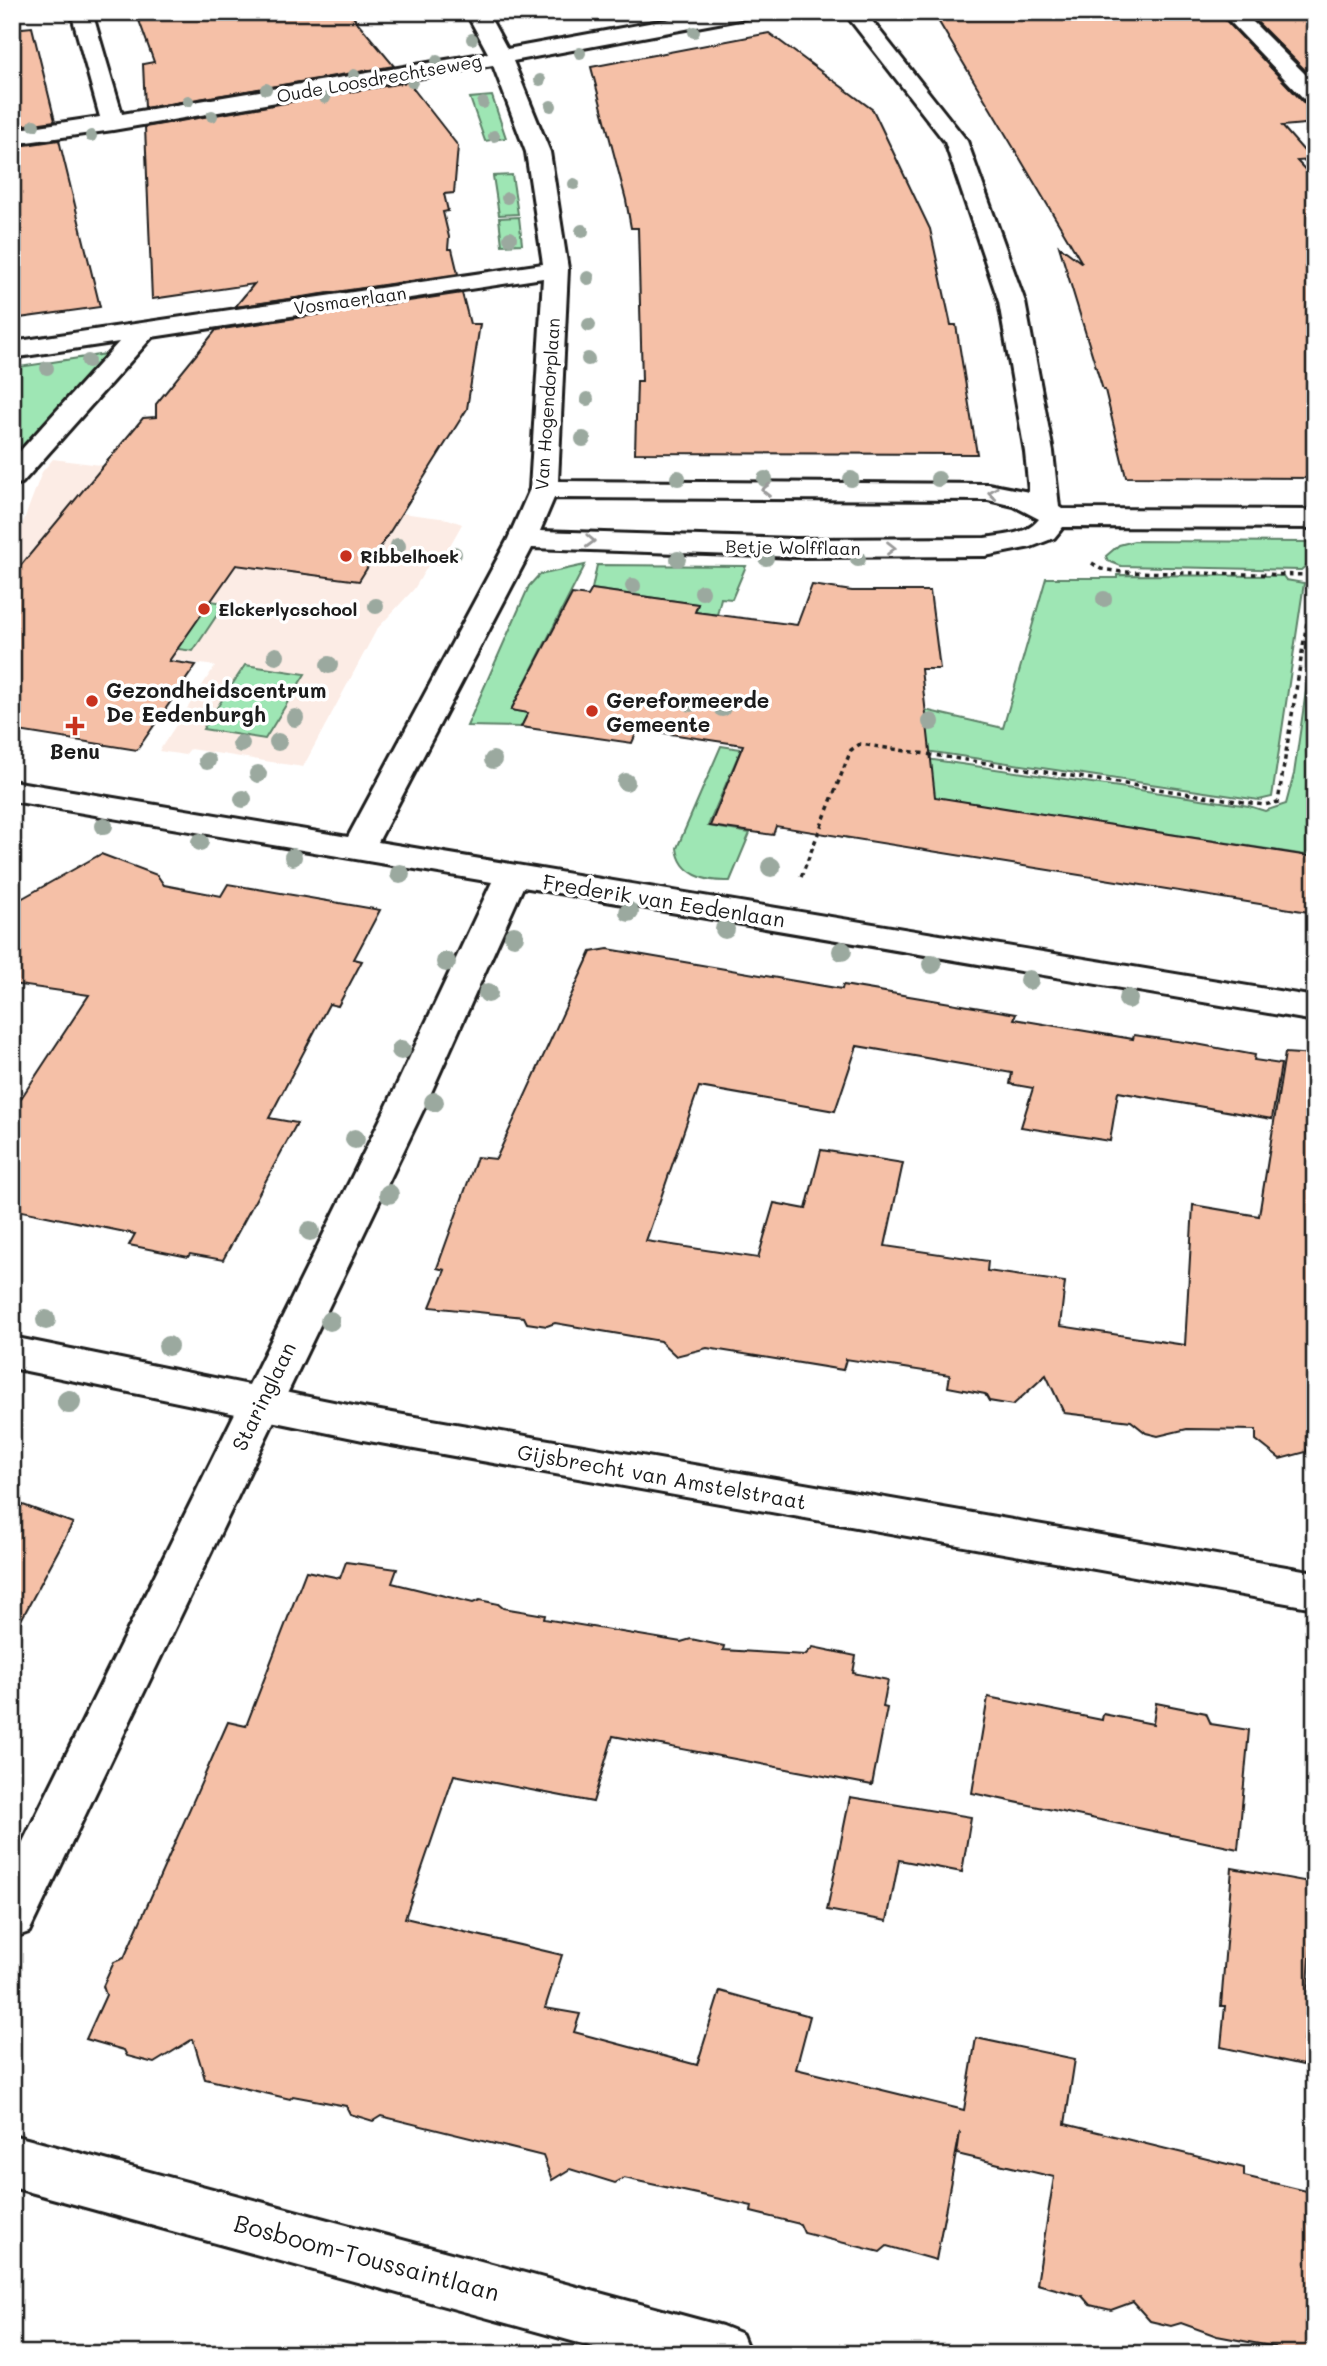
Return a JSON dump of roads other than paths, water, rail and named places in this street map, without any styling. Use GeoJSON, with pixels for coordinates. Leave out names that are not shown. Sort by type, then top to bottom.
{"type":"FeatureCollection","features":[{"type":"Feature","properties":{"kind":"street"},"geometry":{"type":"LineString","coordinates":[[81,12],[113,123]]}},
{"type":"Feature","properties":{"kind":"street","name":"Van Hogendorplaan"},"geometry":{"type":"LineString","coordinates":[[358,849],[522,539],[544,489],[556,269],[538,152],[501,57],[476,12]]}},
{"type":"Feature","properties":{"kind":"street","name":"Oude Loosdrechtseweg"},"geometry":{"type":"LineString","coordinates":[[12,137],[113,123],[501,57],[745,12]]}},
{"type":"Feature","properties":{"kind":"street"},"geometry":{"type":"LineString","coordinates":[[854,12],[956,141],[1012,302],[1048,519]]}},
{"type":"Feature","properties":{"kind":"street"},"geometry":{"type":"LineString","coordinates":[[1231,12],[1315,97]]}},
{"type":"Feature","properties":{"kind":"street","name":"Vosmaerlaan"},"geometry":{"type":"LineString","coordinates":[[12,350],[556,269]]}},
{"type":"Feature","properties":{"kind":"street"},"geometry":{"type":"LineString","coordinates":[[12,477],[144,330]]}},
{"type":"Feature","properties":{"kind":"street","name":"Betje Wolfflaan"},"geometry":{"type":"LineString","coordinates":[[544,489],[988,492],[1019,497],[1048,519],[1315,519]]}},
{"type":"Feature","properties":{"kind":"street","name":"Betje Wolfflaan"},"geometry":{"type":"LineString","coordinates":[[522,539],[796,548],[972,547],[1021,541],[1048,519]]}},
{"type":"Feature","properties":{"kind":"street","name":"Frederik van Eedenlaan"},"geometry":{"type":"LineString","coordinates":[[12,791],[1315,1009]]}},
{"type":"Feature","properties":{"kind":"street","name":"Staringlaan"},"geometry":{"type":"LineString","coordinates":[[12,1916],[407,1106],[512,875]]}},
{"type":"Feature","properties":{"kind":"street","name":"Gijsbrecht van Amstelstraat"},"geometry":{"type":"LineString","coordinates":[[12,1352],[363,1424],[1315,1590]]}},
{"type":"Feature","properties":{"kind":"street","name":"Bosboom-Toussaintlaan"},"geometry":{"type":"LineString","coordinates":[[12,2161],[722,2354]]}},
{"type":"Feature","properties":{"kind":"place","name":"Ribbelhoek"},"geometry":{"type":"Point","coordinates":[346,556]}},
{"type":"Feature","properties":{"kind":"place","name":"Elckerlycschool"},"geometry":{"type":"Point","coordinates":[204,609]}},
{"type":"Feature","properties":{"kind":"place","name":"Gezondheidscentrum De Eedenburgh"},"geometry":{"type":"Point","coordinates":[92,701]}},
{"type":"Feature","properties":{"kind":"place","name":"Gereformeerde Gemeente"},"geometry":{"type":"Point","coordinates":[592,711]}},
{"type":"Feature","properties":{"kind":"place","name":"Benu"},"geometry":{"type":"Point","coordinates":[75,726]}}]}
